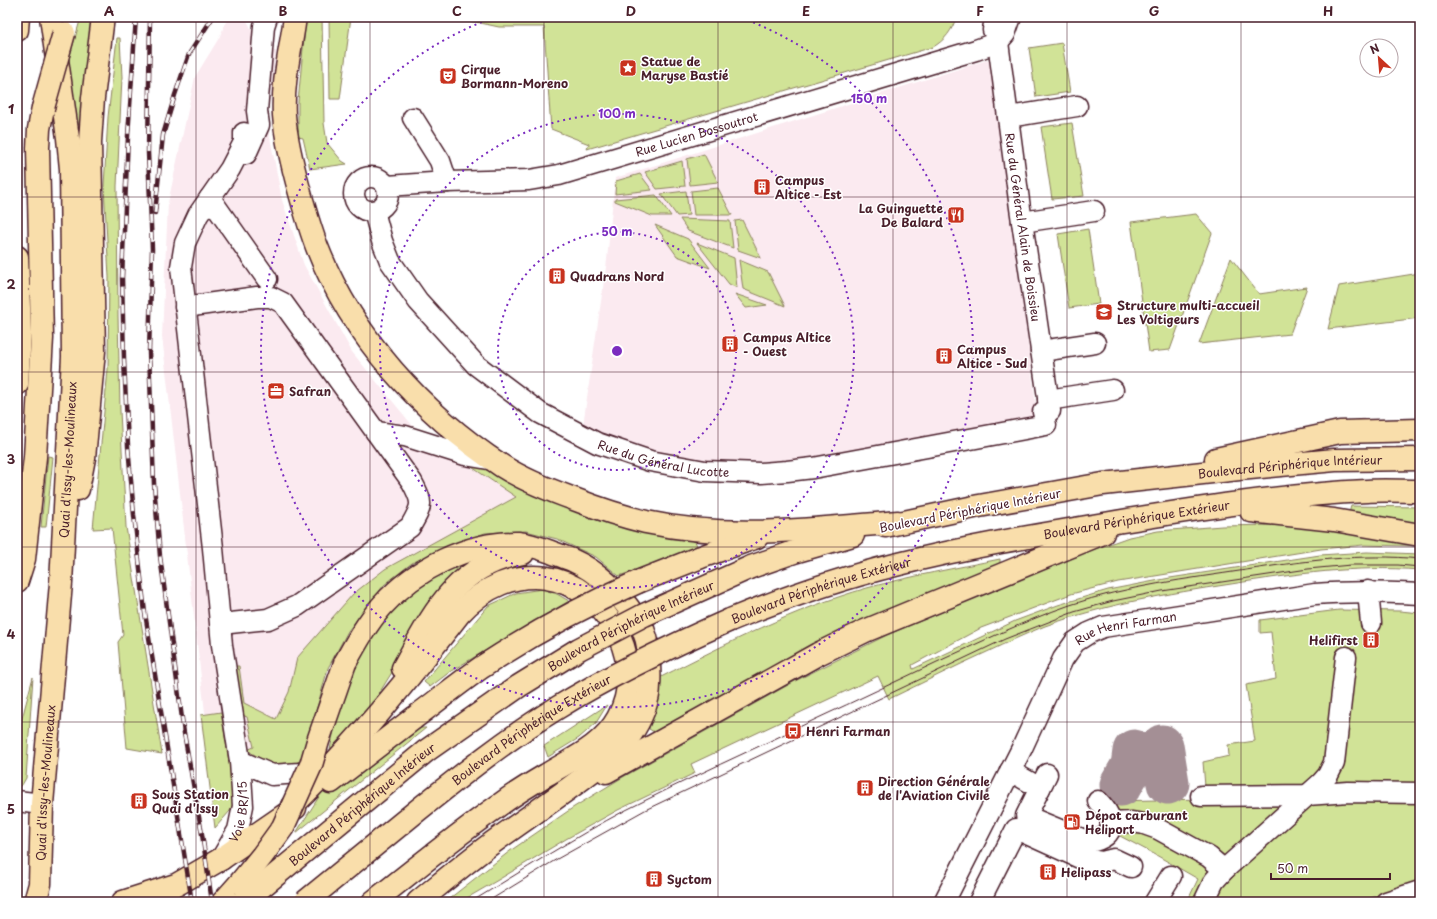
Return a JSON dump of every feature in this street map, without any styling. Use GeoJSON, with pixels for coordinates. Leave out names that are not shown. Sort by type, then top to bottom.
{"type":"FeatureCollection","features":[{"type":"Feature","properties":{"kind":"main road"},"geometry":{"type":"LineString","coordinates":[[17,30],[18,17]]}},
{"type":"Feature","properties":{"kind":"main road"},"geometry":{"type":"LineString","coordinates":[[61,583],[84,458],[94,351],[90,142],[93,98],[103,17]]}},
{"type":"Feature","properties":{"kind":"main road"},"geometry":{"type":"LineString","coordinates":[[295,17],[285,94],[284,115],[298,187],[317,247],[326,268],[356,322],[384,361],[402,382],[437,416],[466,440],[494,460],[535,484],[602,509],[646,522],[711,531],[772,532],[898,522]]}},
{"type":"Feature","properties":{"kind":"main road"},"geometry":{"type":"LineString","coordinates":[[17,581],[24,559],[35,456],[42,338],[38,148],[39,129],[61,22]]}},
{"type":"Feature","properties":{"kind":"main road","name":"Quai d'Issy-les-Moulineaux"},"geometry":{"type":"LineString","coordinates":[[35,902],[40,884],[42,804],[61,583],[73,357],[71,169],[61,22]]}},
{"type":"Feature","properties":{"kind":"main road"},"geometry":{"type":"LineString","coordinates":[[17,258],[20,334],[17,384]]}},
{"type":"Feature","properties":{"kind":"main road"},"geometry":{"type":"LineString","coordinates":[[1103,484],[1340,432],[1420,430]]}},
{"type":"Feature","properties":{"kind":"main road","name":"Boulevard Périphérique Intérieur"},"geometry":{"type":"LineString","coordinates":[[243,902],[426,751],[518,686],[580,649],[644,614],[751,568],[794,552],[898,522],[1103,484],[1335,460],[1420,459]]}},
{"type":"Feature","properties":{"kind":"main road","name":"Boulevard Périphérique Extérieur"},"geometry":{"type":"LineString","coordinates":[[305,902],[471,768],[517,734],[556,708],[601,682],[664,650],[730,620],[811,589],[895,565],[948,552],[1007,540],[1139,518],[1309,495],[1368,490],[1420,491]]}},
{"type":"Feature","properties":{"kind":"main road"},"geometry":{"type":"LineString","coordinates":[[1216,507],[1334,520],[1420,535]]}},
{"type":"Feature","properties":{"kind":"main road"},"geometry":{"type":"LineString","coordinates":[[548,804],[818,654],[865,631],[1139,518]]}},
{"type":"Feature","properties":{"kind":"main road"},"geometry":{"type":"LineString","coordinates":[[123,902],[176,885],[221,859],[274,824],[482,667],[553,623],[601,598],[700,557],[772,532]]}},
{"type":"Feature","properties":{"kind":"main road"},"geometry":{"type":"LineString","coordinates":[[223,902],[262,856],[283,827],[311,765],[345,663],[362,633],[383,605],[398,591],[422,573],[459,554],[493,545],[519,543],[544,549],[573,560],[596,575],[618,594],[644,632],[649,653],[650,687],[646,702],[636,725],[618,750],[606,760],[497,840],[418,902]]}},
{"type":"Feature","properties":{"kind":"main road"},"geometry":{"type":"LineString","coordinates":[[375,718],[427,624],[438,606],[452,590],[468,577],[494,561],[510,555],[544,549]]}},
{"type":"Feature","properties":{"kind":"main road"},"geometry":{"type":"LineString","coordinates":[[274,824],[313,786],[375,718],[469,602],[492,587],[515,579],[528,577],[542,578],[564,583],[577,588],[591,598],[601,608],[612,624],[622,643],[629,677],[627,695],[618,718],[608,732],[596,744],[527,786],[497,807],[373,902]]}},
{"type":"Feature","properties":{"kind":"street"},"geometry":{"type":"LineString","coordinates":[[257,111],[244,133],[238,138],[229,153],[230,169],[244,160],[259,125],[257,111],[264,26],[267,17]]}},
{"type":"Feature","properties":{"kind":"street","name":"Rue du Général Alain de Boissieu"},"geometry":{"type":"LineString","coordinates":[[995,17],[993,30],[998,42],[1041,351],[1047,408]]}},
{"type":"Feature","properties":{"kind":"street"},"geometry":{"type":"LineString","coordinates":[[998,42],[1005,34],[1011,17]]}},
{"type":"Feature","properties":{"kind":"street","name":"Rue Lucien Bossoutrot"},"geometry":{"type":"LineString","coordinates":[[386,186],[447,182],[529,180],[558,175],[998,42]]}},
{"type":"Feature","properties":{"kind":"street"},"geometry":{"type":"LineString","coordinates":[[1008,117],[1077,106]]}},
{"type":"Feature","properties":{"kind":"street"},"geometry":{"type":"LineString","coordinates":[[414,118],[440,161],[447,182]]}},
{"type":"Feature","properties":{"kind":"street","name":"Voie BR/15"},"geometry":{"type":"LineString","coordinates":[[221,859],[238,830],[243,806],[240,761],[222,645],[221,624],[181,267],[185,243],[205,204],[230,169]]}},
{"type":"Feature","properties":{"kind":"street"},"geometry":{"type":"LineString","coordinates":[[372,177],[383,181],[386,186],[388,197],[383,207],[374,211],[366,211],[360,208],[354,197],[356,185],[366,178],[372,177]]}},
{"type":"Feature","properties":{"kind":"street"},"geometry":{"type":"LineString","coordinates":[[205,204],[262,282]]}},
{"type":"Feature","properties":{"kind":"street","name":"Rue du Général Lucotte"},"geometry":{"type":"LineString","coordinates":[[374,211],[382,241],[390,261],[418,301],[476,365],[540,413],[597,443],[650,461],[705,471],[733,473],[761,473],[813,468],[1046,425],[1047,408]]}},
{"type":"Feature","properties":{"kind":"street"},"geometry":{"type":"LineString","coordinates":[[1022,222],[1094,211]]}},
{"type":"Feature","properties":{"kind":"street"},"geometry":{"type":"LineString","coordinates":[[185,307],[257,297],[271,297],[283,303],[412,482],[420,498],[419,512],[410,527],[297,606],[268,619],[221,624]]}},
{"type":"Feature","properties":{"kind":"street"},"geometry":{"type":"LineString","coordinates":[[1041,351],[1095,343]]}},
{"type":"Feature","properties":{"kind":"street"},"geometry":{"type":"LineString","coordinates":[[1047,408],[1113,390]]}},
{"type":"Feature","properties":{"kind":"street"},"geometry":{"type":"LineString","coordinates":[[376,432],[405,436],[465,455],[494,460]]}},
{"type":"Feature","properties":{"kind":"street"},"geometry":{"type":"LineString","coordinates":[[1368,591],[1371,623]]}},
{"type":"Feature","properties":{"kind":"street","name":"Rue Henri Farman"},"geometry":{"type":"LineString","coordinates":[[944,902],[1010,771],[1063,659],[1075,642],[1089,632],[1103,627],[1315,594],[1368,591],[1420,594]]}},
{"type":"Feature","properties":{"kind":"street"},"geometry":{"type":"LineString","coordinates":[[1204,902],[1214,881],[1224,870],[1321,784],[1328,775],[1334,763],[1346,657]]}},
{"type":"Feature","properties":{"kind":"street"},"geometry":{"type":"LineString","coordinates":[[240,761],[272,776],[299,773],[332,765]]}},
{"type":"Feature","properties":{"kind":"street"},"geometry":{"type":"LineString","coordinates":[[1010,771],[1044,781],[1026,816],[1089,842],[1100,840],[1107,834],[1111,823],[1109,814],[1098,801]]}},
{"type":"Feature","properties":{"kind":"street"},"geometry":{"type":"LineString","coordinates":[[1201,796],[1307,795],[1348,792],[1420,793]]}},
{"type":"Feature","properties":{"kind":"street"},"geometry":{"type":"LineString","coordinates":[[17,801],[42,804]]}},
{"type":"Feature","properties":{"kind":"street"},"geometry":{"type":"LineString","coordinates":[[1111,823],[1132,822],[1158,829],[1209,857],[1224,870]]}},
{"type":"Feature","properties":{"kind":"street"},"geometry":{"type":"LineString","coordinates":[[979,902],[1016,829],[1082,859],[1102,862],[1114,859],[1131,867]]}},
{"type":"Feature","properties":{"kind":"street"},"geometry":{"type":"LineString","coordinates":[[1155,902],[1171,876]]}},
{"type":"Feature","properties":{"kind":"street"},"geometry":{"type":"LineString","coordinates":[[1386,902],[1420,891]]}},
{"type":"Feature","properties":{"kind":"shaded area","name":"Safran"},"geometry":{"type":"Polygon","coordinates":[[[228,17],[245,17],[253,32],[255,51],[276,51],[267,122],[282,200],[304,265],[352,352],[417,431],[516,497],[385,569],[297,658],[289,692],[264,743],[211,765],[162,336],[168,203],[195,77],[219,38],[228,17]]]}},
{"type":"Feature","properties":{"kind":"shaded area"},"geometry":{"type":"Polygon","coordinates":[[[990,59],[998,106],[1038,422],[762,468],[687,464],[582,432],[607,260],[615,178],[990,59]]]}},
{"type":"Feature","properties":{"kind":"green space"},"geometry":{"type":"Polygon","coordinates":[[[81,17],[95,17],[83,149],[74,147],[66,79],[69,59],[81,17]]]}},
{"type":"Feature","properties":{"kind":"green space"},"geometry":{"type":"Polygon","coordinates":[[[306,17],[322,17],[324,123],[327,143],[342,161],[347,164],[310,169],[303,138],[298,137],[298,102],[306,17]]]}},
{"type":"Feature","properties":{"kind":"green space"},"geometry":{"type":"Polygon","coordinates":[[[329,17],[351,17],[340,99],[330,99],[329,17]]]}},
{"type":"Feature","properties":{"kind":"green space"},"geometry":{"type":"Polygon","coordinates":[[[404,17],[956,17],[948,35],[933,47],[587,149],[589,144],[551,129],[544,27],[499,27],[476,22],[404,17]]]}},
{"type":"Feature","properties":{"kind":"green space"},"geometry":{"type":"Polygon","coordinates":[[[117,38],[120,38],[122,77],[117,186],[118,316],[120,411],[126,527],[162,754],[127,748],[118,642],[123,635],[112,528],[93,529],[108,369],[109,277],[104,186],[108,117],[117,38]]]}},
{"type":"Feature","properties":{"kind":"green space"},"geometry":{"type":"Polygon","coordinates":[[[1062,43],[1070,92],[1036,97],[1029,48],[1062,43]]]}},
{"type":"Feature","properties":{"kind":"green space"},"geometry":{"type":"Polygon","coordinates":[[[1072,123],[1084,196],[1052,199],[1041,127],[1072,123]]]}},
{"type":"Feature","properties":{"kind":"green space"},"geometry":{"type":"Polygon","coordinates":[[[704,154],[718,182],[690,185],[687,159],[704,154]]]}},
{"type":"Feature","properties":{"kind":"green space"},"geometry":{"type":"Polygon","coordinates":[[[682,161],[685,186],[657,189],[645,172],[682,161]]]}},
{"type":"Feature","properties":{"kind":"green space"},"geometry":{"type":"Polygon","coordinates":[[[640,174],[652,190],[615,194],[616,181],[640,174]]]}},
{"type":"Feature","properties":{"kind":"green space"},"geometry":{"type":"Polygon","coordinates":[[[718,188],[732,215],[694,215],[691,191],[718,188]]]}},
{"type":"Feature","properties":{"kind":"green space"},"geometry":{"type":"Polygon","coordinates":[[[686,191],[689,215],[677,216],[661,194],[686,191]]]}},
{"type":"Feature","properties":{"kind":"green space"},"geometry":{"type":"Polygon","coordinates":[[[656,195],[671,216],[652,216],[615,201],[615,199],[656,195]]]}},
{"type":"Feature","properties":{"kind":"green space"},"geometry":{"type":"Polygon","coordinates":[[[1196,214],[1212,233],[1170,350],[1149,352],[1131,222],[1196,214]]]}},
{"type":"Feature","properties":{"kind":"green space"},"geometry":{"type":"Polygon","coordinates":[[[680,219],[730,221],[733,248],[688,231],[680,219]]]}},
{"type":"Feature","properties":{"kind":"green space"},"geometry":{"type":"Polygon","coordinates":[[[742,220],[761,258],[738,250],[735,221],[742,220]]]}},
{"type":"Feature","properties":{"kind":"green space"},"geometry":{"type":"Polygon","coordinates":[[[655,225],[688,239],[710,268],[677,256],[655,225]]]}},
{"type":"Feature","properties":{"kind":"green space"},"geometry":{"type":"Polygon","coordinates":[[[1088,229],[1099,304],[1069,308],[1058,234],[1088,229]]]}},
{"type":"Feature","properties":{"kind":"green space"},"geometry":{"type":"Polygon","coordinates":[[[697,243],[734,258],[737,288],[729,284],[697,243]]]}},
{"type":"Feature","properties":{"kind":"green space"},"geometry":{"type":"Polygon","coordinates":[[[1231,258],[1259,294],[1307,287],[1290,334],[1199,344],[1231,258]]]}},
{"type":"Feature","properties":{"kind":"green space"},"geometry":{"type":"Polygon","coordinates":[[[739,260],[768,272],[785,306],[743,289],[739,260]]]}},
{"type":"Feature","properties":{"kind":"green space"},"geometry":{"type":"Polygon","coordinates":[[[1420,273],[1420,318],[1328,329],[1339,286],[1420,273]]]}},
{"type":"Feature","properties":{"kind":"green space"},"geometry":{"type":"Polygon","coordinates":[[[735,294],[767,305],[746,308],[735,294]]]}},
{"type":"Feature","properties":{"kind":"green space"},"geometry":{"type":"Polygon","coordinates":[[[439,445],[692,537],[697,545],[695,550],[619,576],[596,557],[557,539],[526,531],[485,533],[445,547],[412,563],[384,585],[348,631],[328,668],[301,765],[284,769],[269,764],[247,750],[254,747],[247,717],[240,714],[235,666],[239,666],[244,703],[276,719],[289,692],[297,658],[353,594],[385,569],[516,497],[439,445]]]}},
{"type":"Feature","properties":{"kind":"green space"},"geometry":{"type":"Polygon","coordinates":[[[48,456],[53,457],[46,527],[41,527],[48,456]]]}},
{"type":"Feature","properties":{"kind":"green space"},"geometry":{"type":"Polygon","coordinates":[[[1351,506],[1420,507],[1420,525],[1349,513],[1351,506]]]}},
{"type":"Feature","properties":{"kind":"green space"},"geometry":{"type":"Polygon","coordinates":[[[1274,525],[1324,528],[1418,543],[1415,546],[1364,545],[1321,549],[1118,582],[1071,594],[981,628],[912,665],[913,669],[1015,621],[1058,605],[1108,590],[1170,578],[1320,555],[1367,552],[1420,554],[1420,570],[1372,569],[1325,571],[1255,580],[1137,600],[1068,618],[1045,626],[962,663],[889,699],[878,676],[691,764],[695,773],[618,810],[460,902],[445,902],[510,851],[574,807],[623,777],[797,680],[887,635],[1078,555],[1129,537],[1158,531],[1222,526],[1274,525]]]}},
{"type":"Feature","properties":{"kind":"green space"},"geometry":{"type":"Polygon","coordinates":[[[1000,559],[1000,564],[849,628],[654,732],[649,729],[661,677],[736,639],[787,616],[840,596],[917,576],[1000,559]]]}},
{"type":"Feature","properties":{"kind":"green space"},"geometry":{"type":"Polygon","coordinates":[[[466,560],[465,568],[399,661],[373,703],[350,733],[330,750],[340,700],[355,654],[401,596],[466,560]]]}},
{"type":"Feature","properties":{"kind":"green space"},"geometry":{"type":"Polygon","coordinates":[[[542,589],[557,594],[569,601],[451,671],[430,687],[424,682],[488,606],[516,593],[542,589]]]}},
{"type":"Feature","properties":{"kind":"green space"},"geometry":{"type":"Polygon","coordinates":[[[1339,610],[1400,611],[1420,613],[1420,883],[1357,902],[1187,902],[1198,879],[1118,835],[1119,817],[1114,805],[1110,801],[1206,799],[1203,762],[1229,756],[1228,745],[1255,741],[1246,685],[1276,679],[1271,632],[1260,633],[1260,620],[1339,610]]]}},
{"type":"Feature","properties":{"kind":"green space"},"geometry":{"type":"Polygon","coordinates":[[[33,677],[26,778],[22,785],[17,787],[17,737],[33,677]]]}},
{"type":"Feature","properties":{"kind":"green space"},"geometry":{"type":"Polygon","coordinates":[[[607,705],[596,723],[579,738],[548,757],[544,746],[607,705]]]}},
{"type":"Feature","properties":{"kind":"green space"},"geometry":{"type":"Polygon","coordinates":[[[221,712],[235,799],[230,811],[215,828],[201,715],[221,712]]]}},
{"type":"Feature","properties":{"kind":"green space"},"geometry":{"type":"Polygon","coordinates":[[[418,728],[426,728],[296,833],[322,792],[418,728]]]}},
{"type":"Feature","properties":{"kind":"taxiway"},"geometry":{"type":"LineString","coordinates":[[1162,746],[1168,783]]}},
{"type":"Feature","properties":{"kind":"taxiway"},"geometry":{"type":"LineString","coordinates":[[1121,785],[1132,766],[1134,751]]}},
{"type":"Feature","properties":{"kind":"tram line"},"geometry":{"type":"LineString","coordinates":[[471,902],[587,832],[649,798],[937,662],[1053,611],[1092,598],[1135,588],[1289,564],[1354,557],[1398,557],[1420,559]]}},
{"type":"Feature","properties":{"kind":"tram line"},"geometry":{"type":"LineString","coordinates":[[487,902],[557,859],[645,810],[1005,639],[1074,612],[1113,601],[1162,591],[1308,569],[1351,565],[1398,565],[1420,567]]}},
{"type":"Feature","properties":{"kind":"railway"},"geometry":{"type":"LineString","coordinates":[[136,17],[128,136],[122,278],[128,446],[145,613],[192,902]]}},
{"type":"Feature","properties":{"kind":"railway"},"geometry":{"type":"LineString","coordinates":[[150,17],[148,152],[152,249],[149,352],[154,484],[160,556],[184,733],[202,834],[212,902]]}},
{"type":"Feature","properties":{"kind":"railway"},"geometry":{"type":"LineString","coordinates":[[155,213],[163,135],[189,54],[213,17]]}},
{"type":"Feature","properties":{"kind":"place","name":"Statue de Maryse Bastié"},"geometry":{"type":"Point","coordinates":[628,68]}},
{"type":"Feature","properties":{"kind":"place","name":"Cirque Bormann-Moreno"},"geometry":{"type":"Point","coordinates":[448,76]}},
{"type":"Feature","properties":{"kind":"place","name":"Campus Altice - Est"},"geometry":{"type":"Point","coordinates":[762,187]}},
{"type":"Feature","properties":{"kind":"place","name":"La Guinguette De Balard"},"geometry":{"type":"Point","coordinates":[956,215]}},
{"type":"Feature","properties":{"kind":"place","name":"Quadrans Nord"},"geometry":{"type":"Point","coordinates":[557,276]}},
{"type":"Feature","properties":{"kind":"place","name":"Structure multi-accueil Les Voltigeurs"},"geometry":{"type":"Point","coordinates":[1104,312]}},
{"type":"Feature","properties":{"kind":"place","name":"Campus Altice - Ouest"},"geometry":{"type":"Point","coordinates":[730,344]}},
{"type":"Feature","properties":{"kind":"place","name":"Campus Altice - Sud"},"geometry":{"type":"Point","coordinates":[944,356]}},
{"type":"Feature","properties":{"kind":"place","name":"Safran"},"geometry":{"type":"Point","coordinates":[276,391]}},
{"type":"Feature","properties":{"kind":"place","name":"Helifirst"},"geometry":{"type":"Point","coordinates":[1371,640]}},
{"type":"Feature","properties":{"kind":"place","name":"Henri Farman"},"geometry":{"type":"Point","coordinates":[793,731]}},
{"type":"Feature","properties":{"kind":"place","name":"Direction Générale de l'Aviation Civile"},"geometry":{"type":"Point","coordinates":[865,788]}},
{"type":"Feature","properties":{"kind":"place","name":"Sous Station Quai d'Issy"},"geometry":{"type":"Point","coordinates":[139,801]}},
{"type":"Feature","properties":{"kind":"place","name":"Dépot carburant Heliport"},"geometry":{"type":"Point","coordinates":[1072,822]}},
{"type":"Feature","properties":{"kind":"place","name":"Helipass"},"geometry":{"type":"Point","coordinates":[1048,872]}},
{"type":"Feature","properties":{"kind":"place","name":"Syctom"},"geometry":{"type":"Point","coordinates":[654,879]}}]}
